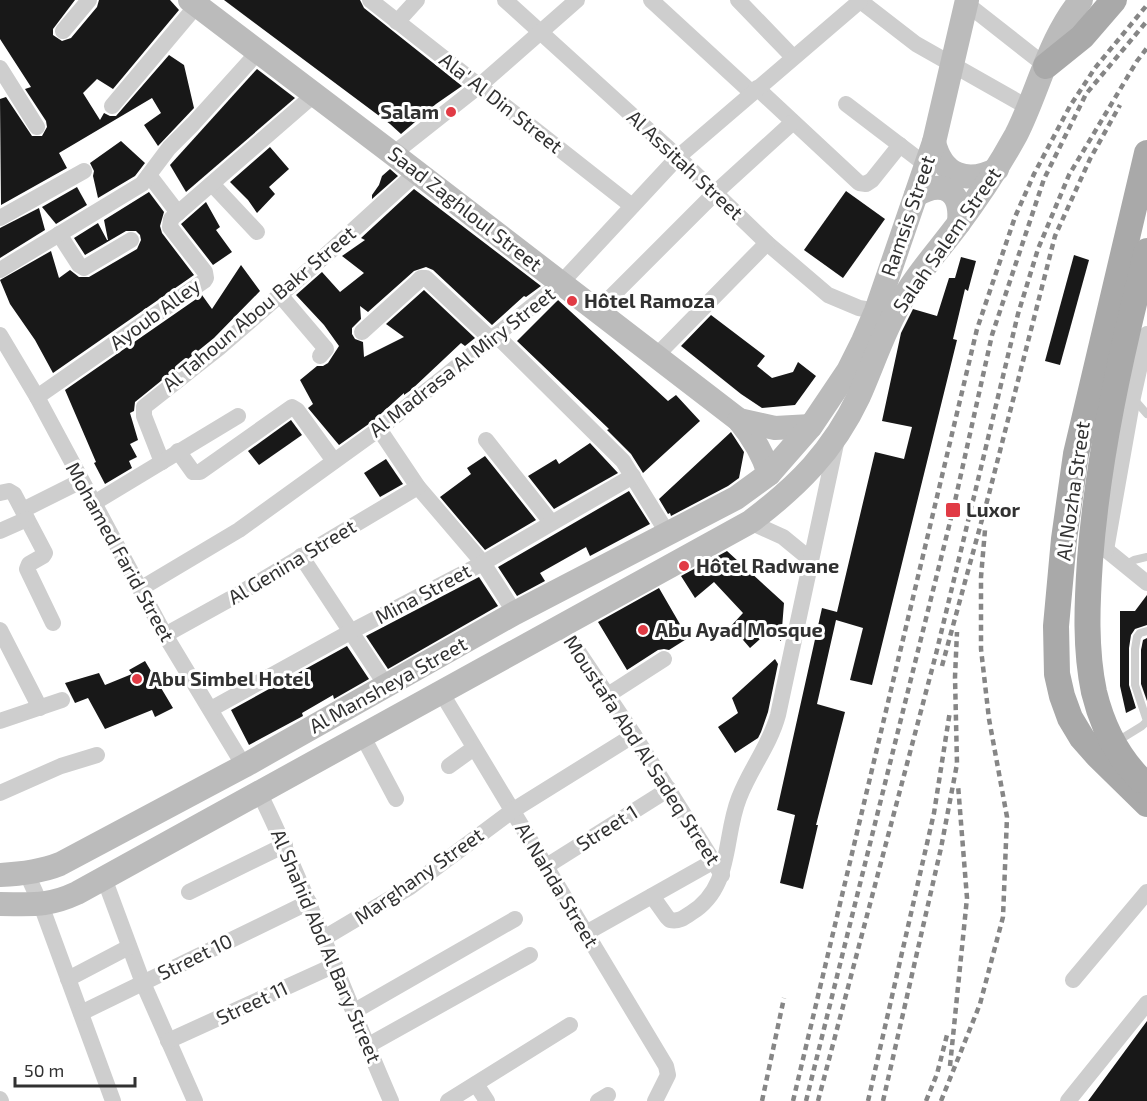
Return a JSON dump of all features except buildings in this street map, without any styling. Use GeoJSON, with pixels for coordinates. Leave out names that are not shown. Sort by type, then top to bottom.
{"type":"FeatureCollection","features":[{"type":"Feature","properties":{"kind":"main road"},"geometry":{"type":"LineString","coordinates":[[1046,66],[1082,37],[1114,0]]}},
{"type":"Feature","properties":{"kind":"main road","name":"Salah Salem Street"},"geometry":{"type":"LineString","coordinates":[[750,522],[783,497],[803,478],[838,434],[858,397],[905,294],[997,169],[1029,108],[1077,1]]}},
{"type":"Feature","properties":{"kind":"main road","name":"Saad Zaghloul Street"},"geometry":{"type":"LineString","coordinates":[[193,2],[739,420],[753,437],[769,474]]}},
{"type":"Feature","properties":{"kind":"main road","name":"Ramsis Street"},"geometry":{"type":"LineString","coordinates":[[769,474],[811,426],[848,371],[876,311],[934,142],[954,65],[967,2]]}},
{"type":"Feature","properties":{"kind":"main road"},"geometry":{"type":"LineString","coordinates":[[934,142],[945,167],[957,174],[971,178],[984,176],[997,169]]}},
{"type":"Feature","properties":{"kind":"main road","name":"Al Nozha Street"},"geometry":{"type":"LineString","coordinates":[[1147,153],[1076,454],[1069,497],[1056,626],[1057,674],[1070,718],[1082,738],[1105,750],[1131,770],[1147,787]]}},
{"type":"Feature","properties":{"kind":"main road"},"geometry":{"type":"LineString","coordinates":[[916,195],[927,189],[939,187],[950,191],[957,200],[960,211],[959,223]]}},
{"type":"Feature","properties":{"kind":"main road","name":"Al Nozha Street"},"geometry":{"type":"LineString","coordinates":[[1147,251],[1124,388],[1102,458],[1099,544],[1087,623],[1090,666],[1094,693],[1102,719],[1105,750],[1147,804]]}},
{"type":"Feature","properties":{"kind":"main road","name":"Saad Zaghloul Street"},"geometry":{"type":"LineString","coordinates":[[739,420],[775,428],[811,426]]}},
{"type":"Feature","properties":{"kind":"main road","name":"Al Mansheya Street"},"geometry":{"type":"LineString","coordinates":[[0,874],[27,874],[60,864],[244,766],[515,613],[736,498],[769,474]]}},
{"type":"Feature","properties":{"kind":"main road","name":"Al Mansheya Street"},"geometry":{"type":"LineString","coordinates":[[0,904],[41,905],[60,901],[750,522]]}},
{"type":"Feature","properties":{"kind":"main road"},"geometry":{"type":"LineString","coordinates":[[1057,674],[1090,666]]}},
{"type":"Feature","properties":{"kind":"street"},"geometry":{"type":"LineString","coordinates":[[63,32],[89,0]]}},
{"type":"Feature","properties":{"kind":"street","name":"Ala' Al Din Street"},"geometry":{"type":"LineString","coordinates":[[370,0],[632,206]]}},
{"type":"Feature","properties":{"kind":"street"},"geometry":{"type":"LineString","coordinates":[[397,22],[417,0]]}},
{"type":"Feature","properties":{"kind":"street","name":"Al Assitah Street"},"geometry":{"type":"LineString","coordinates":[[505,0],[678,156],[767,243],[828,295],[859,308],[876,311]]}},
{"type":"Feature","properties":{"kind":"street"},"geometry":{"type":"LineString","coordinates":[[393,154],[479,86],[577,0]]}},
{"type":"Feature","properties":{"kind":"street"},"geometry":{"type":"LineString","coordinates":[[651,0],[793,122],[859,183],[872,180],[900,145]]}},
{"type":"Feature","properties":{"kind":"street"},"geometry":{"type":"LineString","coordinates":[[738,0],[794,57]]}},
{"type":"Feature","properties":{"kind":"street"},"geometry":{"type":"LineString","coordinates":[[859,0],[916,44],[1029,108]]}},
{"type":"Feature","properties":{"kind":"street","name":"Al Madrasa Al Miry Street"},"geometry":{"type":"LineString","coordinates":[[140,590],[239,530],[379,429],[561,283],[678,156],[859,0]]}},
{"type":"Feature","properties":{"kind":"street"},"geometry":{"type":"LineString","coordinates":[[112,106],[193,2]]}},
{"type":"Feature","properties":{"kind":"street"},"geometry":{"type":"LineString","coordinates":[[967,2],[1046,66]]}},
{"type":"Feature","properties":{"kind":"street"},"geometry":{"type":"LineString","coordinates":[[0,270],[142,184],[169,148],[258,52]]}},
{"type":"Feature","properties":{"kind":"street"},"geometry":{"type":"LineString","coordinates":[[0,68],[37,127]]}},
{"type":"Feature","properties":{"kind":"street"},"geometry":{"type":"LineString","coordinates":[[149,175],[178,213],[315,94]]}},
{"type":"Feature","properties":{"kind":"street"},"geometry":{"type":"LineString","coordinates":[[846,104],[926,165]]}},
{"type":"Feature","properties":{"kind":"street"},"geometry":{"type":"LineString","coordinates":[[597,311],[716,193],[793,122]]}},
{"type":"Feature","properties":{"kind":"street"},"geometry":{"type":"LineString","coordinates":[[0,218],[84,171]]}},
{"type":"Feature","properties":{"kind":"street","name":"Al Tahoun Abou Bakr Street"},"geometry":{"type":"LineString","coordinates":[[162,462],[144,416],[144,407],[280,296],[417,172]]}},
{"type":"Feature","properties":{"kind":"street"},"geometry":{"type":"LineString","coordinates":[[212,183],[257,232]]}},
{"type":"Feature","properties":{"kind":"street","name":"Ayoub Alley"},"geometry":{"type":"LineString","coordinates":[[38,397],[206,278],[205,272],[170,227],[171,219],[178,213]]}},
{"type":"Feature","properties":{"kind":"street"},"geometry":{"type":"LineString","coordinates":[[59,234],[79,265],[84,268],[131,240]]}},
{"type":"Feature","properties":{"kind":"street"},"geometry":{"type":"LineString","coordinates":[[656,356],[767,243]]}},
{"type":"Feature","properties":{"kind":"street"},"geometry":{"type":"LineString","coordinates":[[362,332],[421,278],[426,278],[493,337],[611,448],[633,476],[668,534]]}},
{"type":"Feature","properties":{"kind":"street"},"geometry":{"type":"LineString","coordinates":[[280,296],[325,348],[325,352],[320,356]]}},
{"type":"Feature","properties":{"kind":"street"},"geometry":{"type":"LineString","coordinates":[[1124,388],[1147,334]]}},
{"type":"Feature","properties":{"kind":"street","name":"Mohamed Farid Street"},"geometry":{"type":"LineString","coordinates":[[0,335],[38,397],[165,635],[244,766]]}},
{"type":"Feature","properties":{"kind":"street"},"geometry":{"type":"LineString","coordinates":[[178,451],[193,472],[200,472],[292,407],[297,410],[334,461]]}},
{"type":"Feature","properties":{"kind":"street"},"geometry":{"type":"LineString","coordinates":[[94,503],[238,416]]}},
{"type":"Feature","properties":{"kind":"street"},"geometry":{"type":"LineString","coordinates":[[379,429],[418,487],[483,563],[515,613]]}},
{"type":"Feature","properties":{"kind":"street"},"geometry":{"type":"LineString","coordinates":[[586,933],[652,896],[718,868],[727,859],[730,829],[738,800],[750,772],[774,731],[838,434]]}},
{"type":"Feature","properties":{"kind":"street"},"geometry":{"type":"LineString","coordinates":[[486,440],[550,522]]}},
{"type":"Feature","properties":{"kind":"street","name":"Mina Street"},"geometry":{"type":"LineString","coordinates":[[211,709],[352,631],[483,563],[550,522],[633,476]]}},
{"type":"Feature","properties":{"kind":"street"},"geometry":{"type":"LineString","coordinates":[[0,531],[81,481]]}},
{"type":"Feature","properties":{"kind":"street","name":"Al Genina Street"},"geometry":{"type":"LineString","coordinates":[[165,635],[418,487]]}},
{"type":"Feature","properties":{"kind":"street"},"geometry":{"type":"LineString","coordinates":[[0,493],[12,492],[45,553],[29,564],[27,569],[53,623]]}},
{"type":"Feature","properties":{"kind":"street"},"geometry":{"type":"LineString","coordinates":[[750,522],[783,537],[811,560]]}},
{"type":"Feature","properties":{"kind":"street"},"geometry":{"type":"LineString","coordinates":[[1099,544],[1147,583]]}},
{"type":"Feature","properties":{"kind":"street"},"geometry":{"type":"LineString","coordinates":[[301,556],[386,685]]}},
{"type":"Feature","properties":{"kind":"street","name":"Moustafa Abd Al Sadeq Street"},"geometry":{"type":"LineString","coordinates":[[561,626],[634,735],[718,868]]}},
{"type":"Feature","properties":{"kind":"street"},"geometry":{"type":"LineString","coordinates":[[0,630],[40,708]]}},
{"type":"Feature","properties":{"kind":"street"},"geometry":{"type":"LineString","coordinates":[[608,695],[664,659]]}},
{"type":"Feature","properties":{"kind":"street","name":"Al Nahda Street"},"geometry":{"type":"LineString","coordinates":[[441,692],[666,1066],[668,1075],[655,1101]]}},
{"type":"Feature","properties":{"kind":"street"},"geometry":{"type":"LineString","coordinates":[[0,721],[62,700]]}},
{"type":"Feature","properties":{"kind":"street"},"geometry":{"type":"LineString","coordinates":[[362,735],[396,799]]}},
{"type":"Feature","properties":{"kind":"street","name":"Marghany Street"},"geometry":{"type":"LineString","coordinates":[[324,938],[410,887],[512,811],[634,735]]}},
{"type":"Feature","properties":{"kind":"street"},"geometry":{"type":"LineString","coordinates":[[449,766],[474,748]]}},
{"type":"Feature","properties":{"kind":"street"},"geometry":{"type":"LineString","coordinates":[[0,793],[61,766],[97,755]]}},
{"type":"Feature","properties":{"kind":"street","name":"Street 1"},"geometry":{"type":"LineString","coordinates":[[546,867],[669,789]]}},
{"type":"Feature","properties":{"kind":"street","name":"Al Shahid Abd Al Bary Street"},"geometry":{"type":"LineString","coordinates":[[259,792],[285,845],[391,1101]]}},
{"type":"Feature","properties":{"kind":"street"},"geometry":{"type":"LineString","coordinates":[[189,892],[285,845]]}},
{"type":"Feature","properties":{"kind":"street"},"geometry":{"type":"LineString","coordinates":[[652,896],[670,920],[678,920],[692,913],[715,889],[718,868]]}},
{"type":"Feature","properties":{"kind":"street"},"geometry":{"type":"LineString","coordinates":[[27,874],[41,905],[113,1101]]}},
{"type":"Feature","properties":{"kind":"street"},"geometry":{"type":"LineString","coordinates":[[104,878],[143,983],[195,1101]]}},
{"type":"Feature","properties":{"kind":"street"},"geometry":{"type":"LineString","coordinates":[[1073,980],[1147,892]]}},
{"type":"Feature","properties":{"kind":"street","name":"Street 10"},"geometry":{"type":"LineString","coordinates":[[81,1013],[309,902]]}},
{"type":"Feature","properties":{"kind":"street"},"geometry":{"type":"LineString","coordinates":[[353,1012],[515,919]]}},
{"type":"Feature","properties":{"kind":"street"},"geometry":{"type":"LineString","coordinates":[[69,979],[129,947]]}},
{"type":"Feature","properties":{"kind":"street"},"geometry":{"type":"LineString","coordinates":[[367,1046],[530,955]]}},
{"type":"Feature","properties":{"kind":"street","name":"Street 11"},"geometry":{"type":"LineString","coordinates":[[168,1041],[335,965]]}},
{"type":"Feature","properties":{"kind":"street"},"geometry":{"type":"LineString","coordinates":[[1068,1101],[1147,1003]]}},
{"type":"Feature","properties":{"kind":"street"},"geometry":{"type":"LineString","coordinates":[[448,1101],[570,1024]]}},
{"type":"Feature","properties":{"kind":"street"},"geometry":{"type":"LineString","coordinates":[[476,1084],[487,1101]]}},
{"type":"Feature","properties":{"kind":"lane"},"geometry":{"type":"LineString","coordinates":[[1124,388],[1147,414]]}},
{"type":"Feature","properties":{"kind":"lane"},"geometry":{"type":"LineString","coordinates":[[1125,565],[1147,557]]}},
{"type":"Feature","properties":{"kind":"lane"},"geometry":{"type":"LineString","coordinates":[[1105,750],[1147,721],[1135,685],[1135,649],[1137,637],[1140,633],[1147,631]]}},
{"type":"Feature","properties":{"kind":"railway"},"geometry":{"type":"LineString","coordinates":[[793,1101],[977,329],[1015,217],[1034,174],[1070,106],[1095,68],[1147,5]]}},
{"type":"Feature","properties":{"kind":"railway"},"geometry":{"type":"LineString","coordinates":[[806,1101],[953,510],[992,335],[1044,179],[1086,94],[1147,21]]}},
{"type":"Feature","properties":{"kind":"railway"},"geometry":{"type":"LineString","coordinates":[[818,1101],[936,654],[1018,314],[1038,249],[1069,175],[1147,48]]}},
{"type":"Feature","properties":{"kind":"railway"},"geometry":{"type":"LineString","coordinates":[[942,666],[1055,236],[1090,159],[1120,105]]}},
{"type":"Feature","properties":{"kind":"railway"},"geometry":{"type":"LineString","coordinates":[[941,1101],[980,1004],[1003,917],[1007,817],[989,719],[981,649],[981,577],[985,530]]}},
{"type":"Feature","properties":{"kind":"railway"},"geometry":{"type":"LineString","coordinates":[[883,1101],[941,848],[957,764],[955,677],[957,632]]}},
{"type":"Feature","properties":{"kind":"railway"},"geometry":{"type":"LineString","coordinates":[[868,1101],[934,813],[950,711]]}},
{"type":"Feature","properties":{"kind":"railway"},"geometry":{"type":"LineString","coordinates":[[950,1066],[967,898],[958,785]]}},
{"type":"Feature","properties":{"kind":"railway"},"geometry":{"type":"LineString","coordinates":[[762,1101],[784,998]]}},
{"type":"Feature","properties":{"kind":"railway"},"geometry":{"type":"LineString","coordinates":[[926,1101],[937,1074],[947,1035]]}},
{"type":"Feature","properties":{"kind":"place","name":"Salam"},"geometry":{"type":"Point","coordinates":[451,112]}},
{"type":"Feature","properties":{"kind":"place","name":"Hôtel Ramoza"},"geometry":{"type":"Point","coordinates":[572,301]}},
{"type":"Feature","properties":{"kind":"place","name":"Luxor"},"geometry":{"type":"Point","coordinates":[953,510]}},
{"type":"Feature","properties":{"kind":"place","name":"Hôtel Radwane"},"geometry":{"type":"Point","coordinates":[684,566]}},
{"type":"Feature","properties":{"kind":"place","name":"Abu Ayad Mosque"},"geometry":{"type":"Point","coordinates":[643,630]}},
{"type":"Feature","properties":{"kind":"place","name":"Abu Simbel Hotel"},"geometry":{"type":"Point","coordinates":[137,679]}}]}
